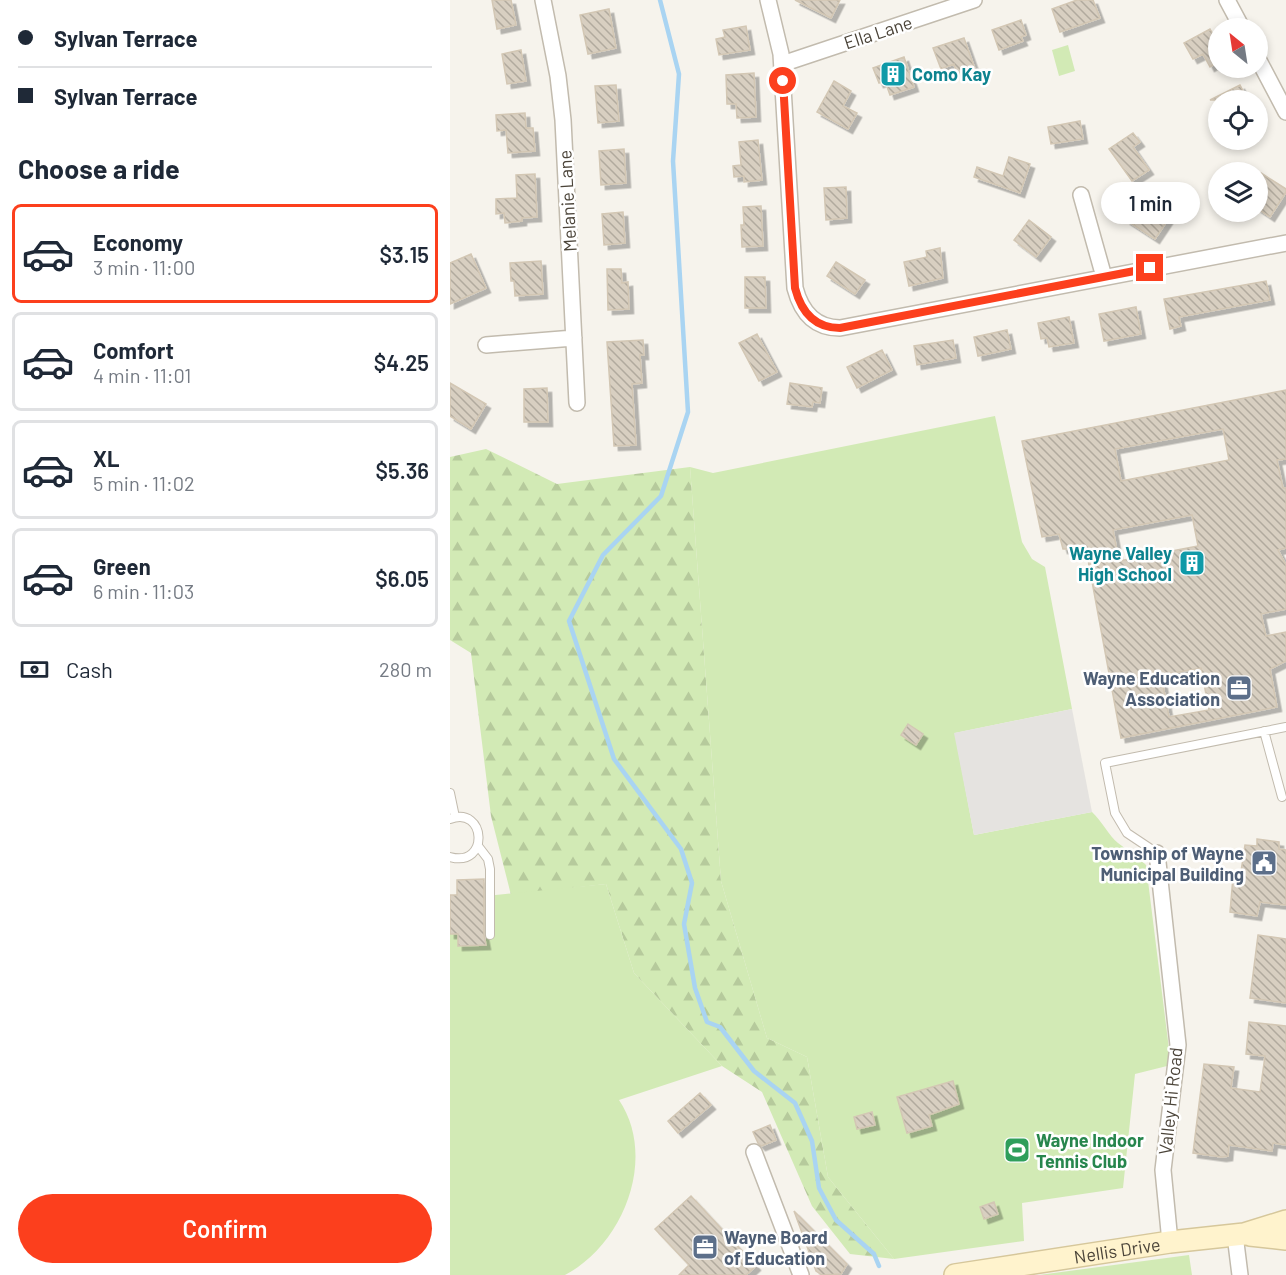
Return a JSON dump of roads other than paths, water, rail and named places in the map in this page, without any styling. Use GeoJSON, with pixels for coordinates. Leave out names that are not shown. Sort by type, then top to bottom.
{"type":"FeatureCollection","features":[{"type":"Feature","properties":{"kind":"street","name":"Melanie Lane"},"geometry":{"type":"LineString","coordinates":[[543,0],[558,76],[563,120],[577,403]]}},
{"type":"Feature","properties":{"kind":"street"},"geometry":{"type":"LineString","coordinates":[[768,0],[782,64],[795,288],[804,311],[813,320],[830,328],[840,328],[1286,243]]}},
{"type":"Feature","properties":{"kind":"street","name":"Ella Lane"},"geometry":{"type":"LineString","coordinates":[[782,64],[974,0]]}},
{"type":"Feature","properties":{"kind":"street"},"geometry":{"type":"LineString","coordinates":[[1227,0],[1237,18]]}},
{"type":"Feature","properties":{"kind":"street"},"geometry":{"type":"LineString","coordinates":[[1268,78],[1286,112]]}},
{"type":"Feature","properties":{"kind":"street"},"geometry":{"type":"LineString","coordinates":[[1081,195],[1104,277]]}},
{"type":"Feature","properties":{"kind":"street"},"geometry":{"type":"LineString","coordinates":[[486,345],[574,338]]}},
{"type":"Feature","properties":{"kind":"street","name":"Valley Hi Road"},"geometry":{"type":"LineString","coordinates":[[1156,853],[1178,1045],[1163,1170],[1170,1242]]}},
{"type":"Feature","properties":{"kind":"street"},"geometry":{"type":"LineString","coordinates":[[754,1152],[801,1275]]}},
{"type":"Feature","properties":{"kind":"street","name":"Nellis Drive"},"geometry":{"type":"LineString","coordinates":[[1239,1235],[1286,1221]]}},
{"type":"Feature","properties":{"kind":"street"},"geometry":{"type":"LineString","coordinates":[[1239,1235],[1240,1275]]}},
{"type":"Feature","properties":{"kind":"street","name":"Nellis Drive"},"geometry":{"type":"LineString","coordinates":[[954,1275],[1170,1242],[1239,1235],[1286,1239]]}},
{"type":"Feature","properties":{"kind":"lane"},"geometry":{"type":"LineString","coordinates":[[1156,853],[1127,833],[1114,813],[1105,763],[1286,727]]}},
{"type":"Feature","properties":{"kind":"lane"},"geometry":{"type":"LineString","coordinates":[[1264,731],[1282,797]]}},
{"type":"Feature","properties":{"kind":"lane"},"geometry":{"type":"LineString","coordinates":[[450,793],[453,818],[463,817],[472,821],[479,835],[478,846],[466,857],[450,857]]}},
{"type":"Feature","properties":{"kind":"lane"},"geometry":{"type":"LineString","coordinates":[[478,846],[488,859],[490,869],[490,935]]}},
{"type":"Feature","properties":{"kind":"waterway"},"geometry":{"type":"LineString","coordinates":[[660,0],[679,74],[673,161],[688,412],[661,496],[603,555],[569,621],[614,759],[681,849],[692,883],[684,924],[695,988],[707,1022],[720,1027],[754,1071],[795,1103],[812,1141],[819,1188],[836,1220],[874,1254],[879,1266]]}},
{"type":"Feature","properties":{"kind":"place","name":"Como Kay"},"geometry":{"type":"Point","coordinates":[893,74]}},
{"type":"Feature","properties":{"kind":"place","name":"Wayne Valley High School"},"geometry":{"type":"Point","coordinates":[1192,563]}},
{"type":"Feature","properties":{"kind":"place","name":"Wayne Education Association"},"geometry":{"type":"Point","coordinates":[1239,688]}},
{"type":"Feature","properties":{"kind":"place","name":"Township of Wayne Municipal Building"},"geometry":{"type":"Point","coordinates":[1264,863]}},
{"type":"Feature","properties":{"kind":"place","name":"Wayne Indoor Tennis Club"},"geometry":{"type":"Point","coordinates":[1017,1150]}},
{"type":"Feature","properties":{"kind":"place","name":"Wayne Board of Education"},"geometry":{"type":"Point","coordinates":[705,1247]}}]}
